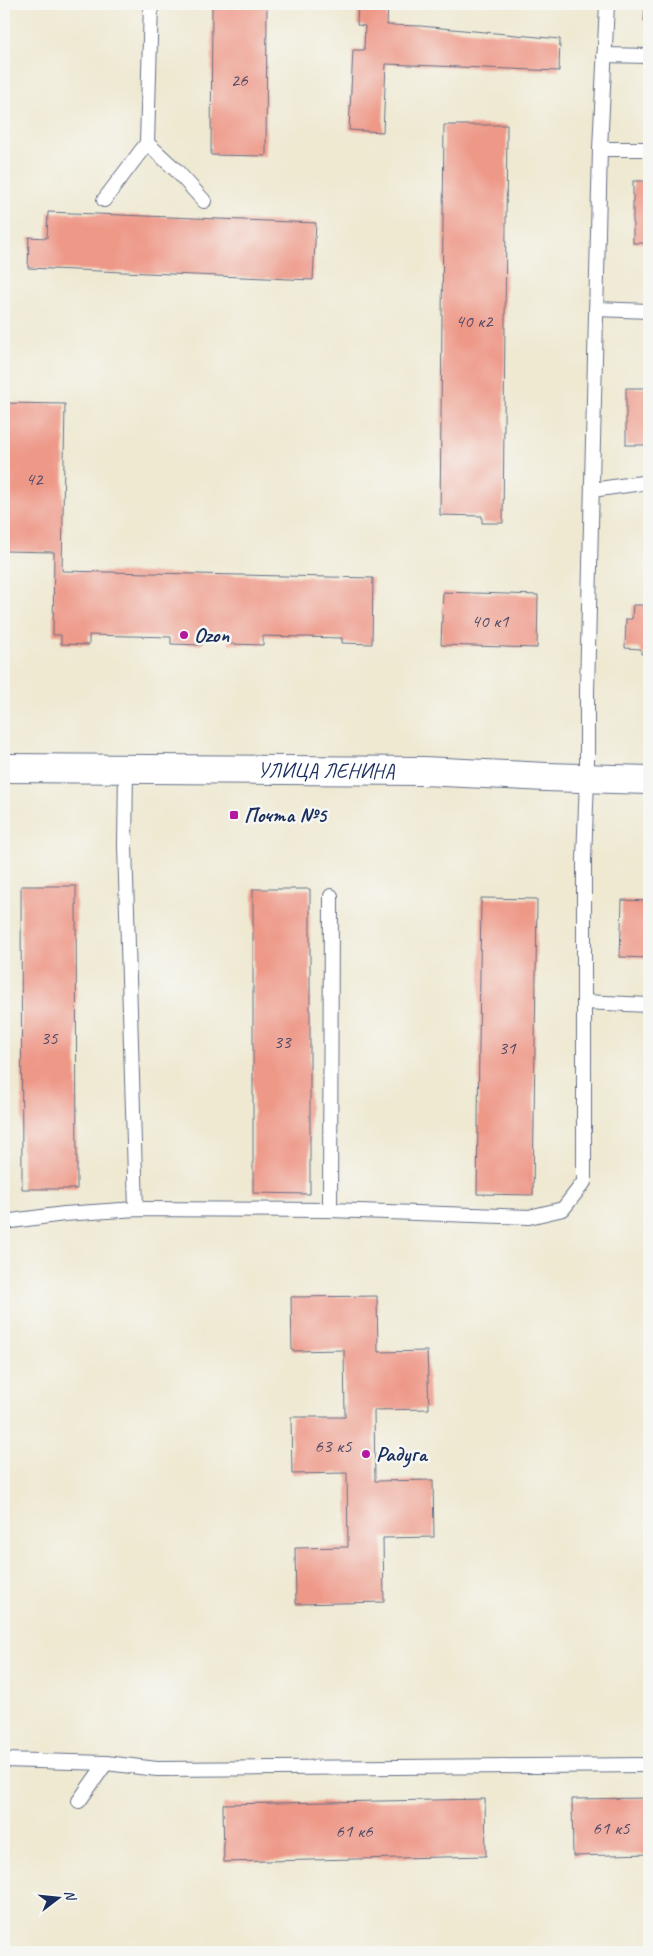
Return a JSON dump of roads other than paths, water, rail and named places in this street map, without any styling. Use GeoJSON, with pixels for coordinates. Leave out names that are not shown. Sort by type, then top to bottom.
{"type":"FeatureCollection","features":[{"type":"Feature","properties":{"kind":"street","name":"УЛИЦА ЛЕНИНА"},"geometry":{"type":"LineString","coordinates":[[4,768],[423,771],[649,780]]}},
{"type":"Feature","properties":{"kind":"lane"},"geometry":{"type":"LineString","coordinates":[[104,200],[147,143],[151,4]]}},
{"type":"Feature","properties":{"kind":"lane"},"geometry":{"type":"LineString","coordinates":[[4,1222],[64,1214],[136,1209],[330,1210],[529,1217],[563,1209],[584,1182],[584,860],[587,778],[587,691],[600,149],[607,4]]}},
{"type":"Feature","properties":{"kind":"lane"},"geometry":{"type":"LineString","coordinates":[[604,55],[649,56]]}},
{"type":"Feature","properties":{"kind":"lane"},"geometry":{"type":"LineString","coordinates":[[147,143],[176,170],[204,201]]}},
{"type":"Feature","properties":{"kind":"lane"},"geometry":{"type":"LineString","coordinates":[[600,149],[649,148]]}},
{"type":"Feature","properties":{"kind":"lane"},"geometry":{"type":"LineString","coordinates":[[596,310],[649,311]]}},
{"type":"Feature","properties":{"kind":"lane"},"geometry":{"type":"LineString","coordinates":[[592,490],[649,482]]}},
{"type":"Feature","properties":{"kind":"lane"},"geometry":{"type":"LineString","coordinates":[[126,769],[125,846],[136,1209]]}},
{"type":"Feature","properties":{"kind":"lane"},"geometry":{"type":"LineString","coordinates":[[330,1210],[331,896]]}},
{"type":"Feature","properties":{"kind":"lane"},"geometry":{"type":"LineString","coordinates":[[584,1002],[649,1005]]}},
{"type":"Feature","properties":{"kind":"lane"},"geometry":{"type":"LineString","coordinates":[[4,1760],[106,1763],[157,1769],[649,1765]]}},
{"type":"Feature","properties":{"kind":"lane"},"geometry":{"type":"LineString","coordinates":[[79,1801],[106,1763]]}},
{"type":"Feature","properties":{"kind":"place","name":"Ozon"},"geometry":{"type":"Point","coordinates":[184,635]}},
{"type":"Feature","properties":{"kind":"place","name":"Почта №5"},"geometry":{"type":"Point","coordinates":[234,815]}},
{"type":"Feature","properties":{"kind":"place","name":"Радуга"},"geometry":{"type":"Point","coordinates":[366,1454]}}]}
